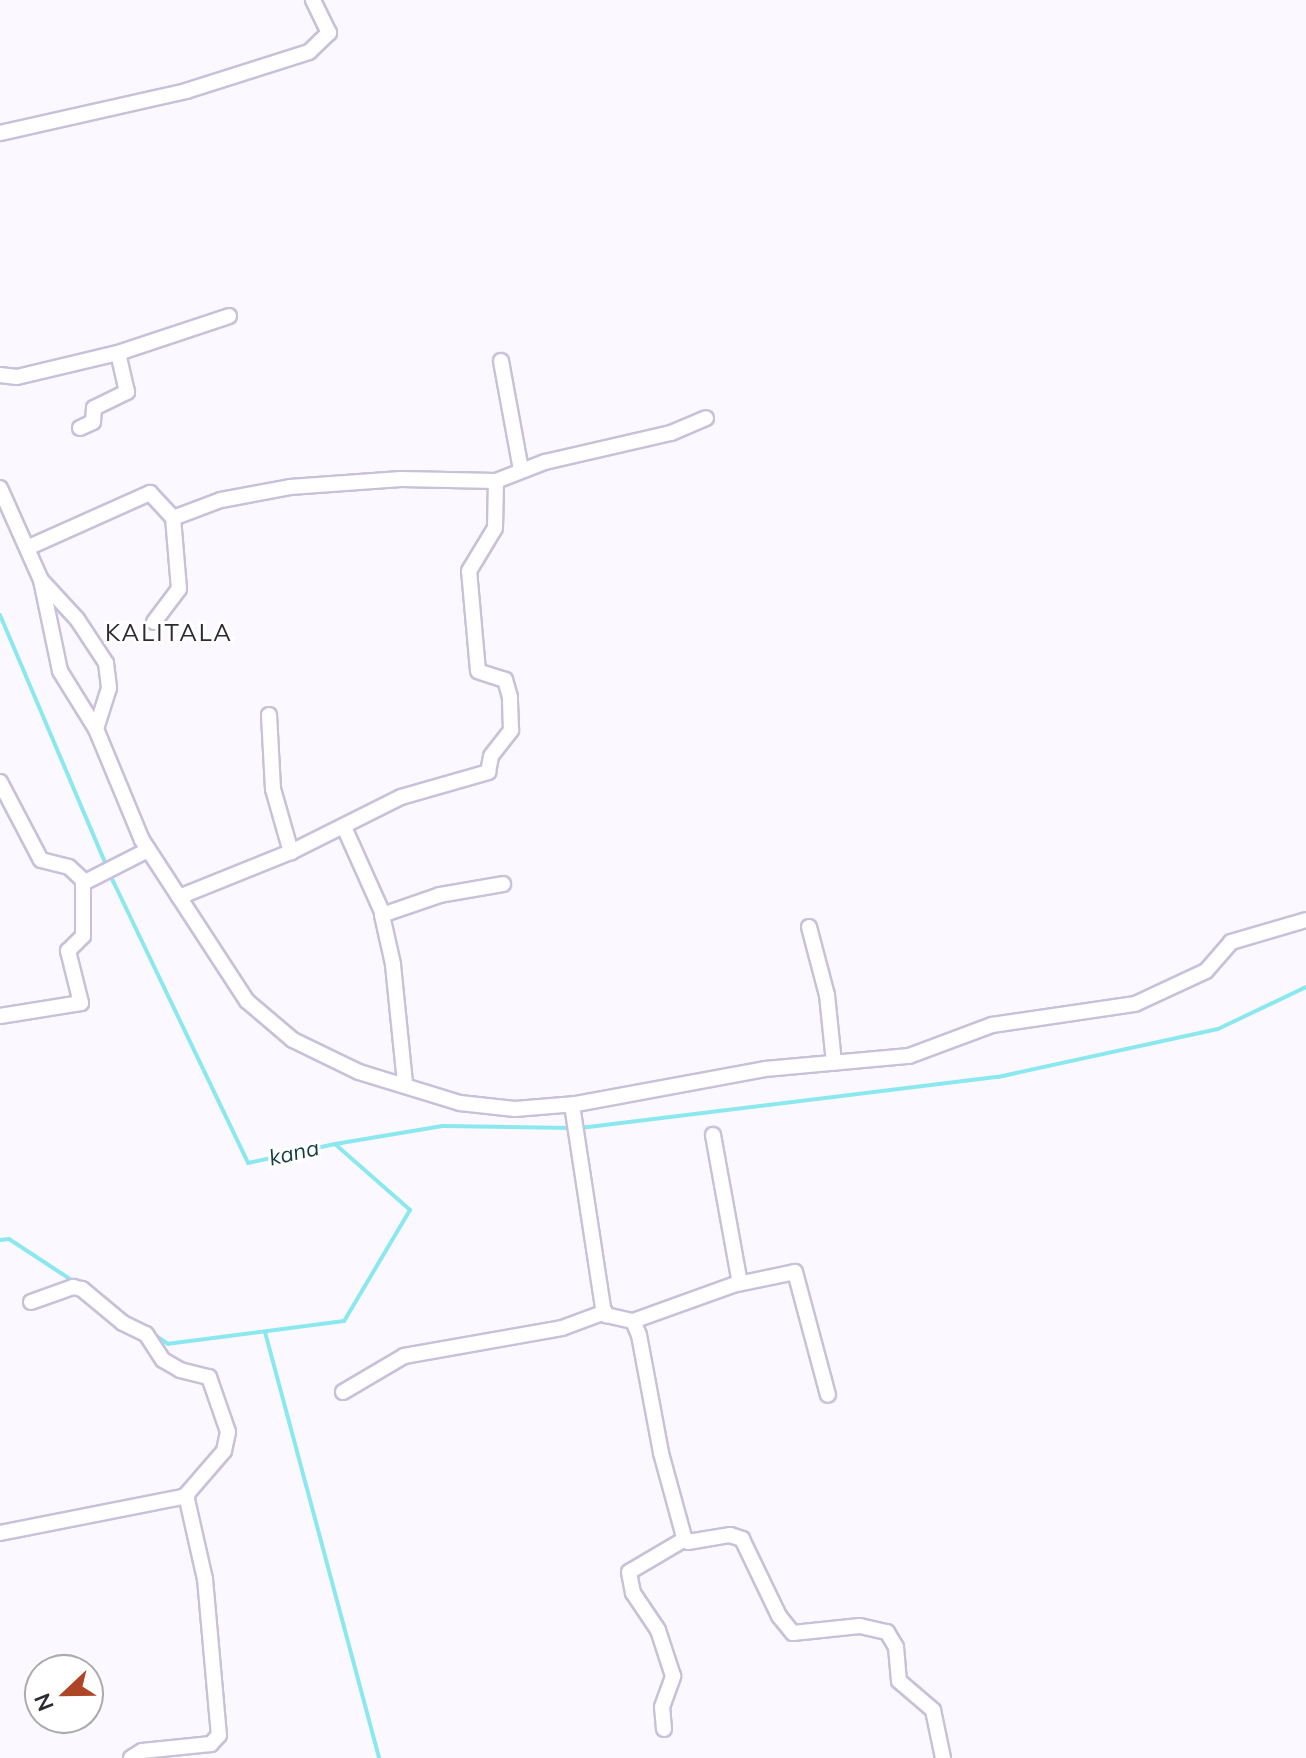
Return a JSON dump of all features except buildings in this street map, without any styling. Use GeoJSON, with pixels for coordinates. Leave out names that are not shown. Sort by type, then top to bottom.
{"type":"FeatureCollection","features":[{"type":"Feature","properties":{"kind":"street"},"geometry":{"type":"LineString","coordinates":[[0,133],[186,91],[309,52],[329,33],[313,0]]}},
{"type":"Feature","properties":{"kind":"street"},"geometry":{"type":"LineString","coordinates":[[0,375],[17,377],[118,353],[229,316]]}},
{"type":"Feature","properties":{"kind":"street"},"geometry":{"type":"LineString","coordinates":[[80,428],[93,422],[94,408],[127,392],[118,353]]}},
{"type":"Feature","properties":{"kind":"street"},"geometry":{"type":"LineString","coordinates":[[501,361],[521,470]]}},
{"type":"Feature","properties":{"kind":"street"},"geometry":{"type":"LineString","coordinates":[[173,518],[221,500],[290,487],[401,479],[496,481],[521,470],[671,433],[706,418]]}},
{"type":"Feature","properties":{"kind":"street"},"geometry":{"type":"LineString","coordinates":[[179,897],[291,852],[410,793],[488,772],[491,756],[511,730],[508,684],[478,671],[469,585],[470,561],[495,528],[496,481]]}},
{"type":"Feature","properties":{"kind":"street"},"geometry":{"type":"LineString","coordinates":[[0,488],[41,580],[60,671],[96,729],[129,816],[148,850],[247,1001],[269,1022],[343,1067],[405,1083],[435,1097],[488,1107],[572,1105],[765,1069],[909,1056],[992,1025],[1135,1004],[1206,971],[1231,942],[1306,920]]}},
{"type":"Feature","properties":{"kind":"street"},"geometry":{"type":"LineString","coordinates":[[27,548],[148,494],[173,518],[179,589],[154,622]]}},
{"type":"Feature","properties":{"kind":"street"},"geometry":{"type":"LineString","coordinates":[[41,580],[77,619],[106,663],[109,688],[96,729]]}},
{"type":"Feature","properties":{"kind":"street"},"geometry":{"type":"LineString","coordinates":[[269,715],[273,789],[291,852]]}},
{"type":"Feature","properties":{"kind":"street"},"geometry":{"type":"LineString","coordinates":[[0,782],[41,860],[69,867],[86,880]]}},
{"type":"Feature","properties":{"kind":"street"},"geometry":{"type":"LineString","coordinates":[[344,827],[383,914],[405,1083]]}},
{"type":"Feature","properties":{"kind":"street"},"geometry":{"type":"LineString","coordinates":[[86,880],[111,871],[148,850]]}},
{"type":"Feature","properties":{"kind":"street"},"geometry":{"type":"LineString","coordinates":[[0,1016],[81,1003],[68,948],[83,936],[86,880]]}},
{"type":"Feature","properties":{"kind":"street"},"geometry":{"type":"LineString","coordinates":[[383,914],[440,895],[503,884]]}},
{"type":"Feature","properties":{"kind":"street"},"geometry":{"type":"LineString","coordinates":[[809,927],[827,995],[834,1063]]}},
{"type":"Feature","properties":{"kind":"street"},"geometry":{"type":"LineString","coordinates":[[572,1105],[605,1312]]}},
{"type":"Feature","properties":{"kind":"street"},"geometry":{"type":"LineString","coordinates":[[713,1135],[740,1283]]}},
{"type":"Feature","properties":{"kind":"street"},"geometry":{"type":"LineString","coordinates":[[343,1392],[404,1356],[562,1328],[605,1312],[633,1321],[740,1283],[797,1274],[828,1395]]}},
{"type":"Feature","properties":{"kind":"street"},"geometry":{"type":"LineString","coordinates":[[0,1533],[187,1496],[229,1438],[209,1377],[185,1372],[163,1360],[146,1334],[123,1323],[79,1288],[31,1302]]}},
{"type":"Feature","properties":{"kind":"street"},"geometry":{"type":"LineString","coordinates":[[633,1321],[685,1539]]}},
{"type":"Feature","properties":{"kind":"street"},"geometry":{"type":"LineString","coordinates":[[131,1758],[142,1751],[211,1744],[219,1735],[205,1579],[187,1496]]}},
{"type":"Feature","properties":{"kind":"street"},"geometry":{"type":"LineString","coordinates":[[664,1729],[662,1707],[673,1676],[658,1630],[633,1593],[629,1572],[685,1539],[734,1535],[742,1539],[793,1633],[860,1626],[887,1632],[896,1647],[902,1687],[933,1710],[943,1758]]}},
{"type":"Feature","properties":{"kind":"waterway","name":"kana"},"geometry":{"type":"LineString","coordinates":[[0,615],[114,883],[248,1163],[335,1144],[410,1210],[344,1321],[168,1344],[153,1334]]}},
{"type":"Feature","properties":{"kind":"waterway"},"geometry":{"type":"LineString","coordinates":[[580,1128],[998,1077],[1218,1029],[1306,987]]}},
{"type":"Feature","properties":{"kind":"waterway"},"geometry":{"type":"LineString","coordinates":[[335,1144],[443,1126],[572,1128]]}},
{"type":"Feature","properties":{"kind":"waterway","name":"kana"},"geometry":{"type":"LineString","coordinates":[[0,1240],[9,1239],[76,1283]]}},
{"type":"Feature","properties":{"kind":"waterway"},"geometry":{"type":"LineString","coordinates":[[265,1332],[379,1758]]}},
{"type":"Feature","properties":{"kind":"district","name":"KALITALA"},"geometry":{"type":"Point","coordinates":[169,633]}}]}
